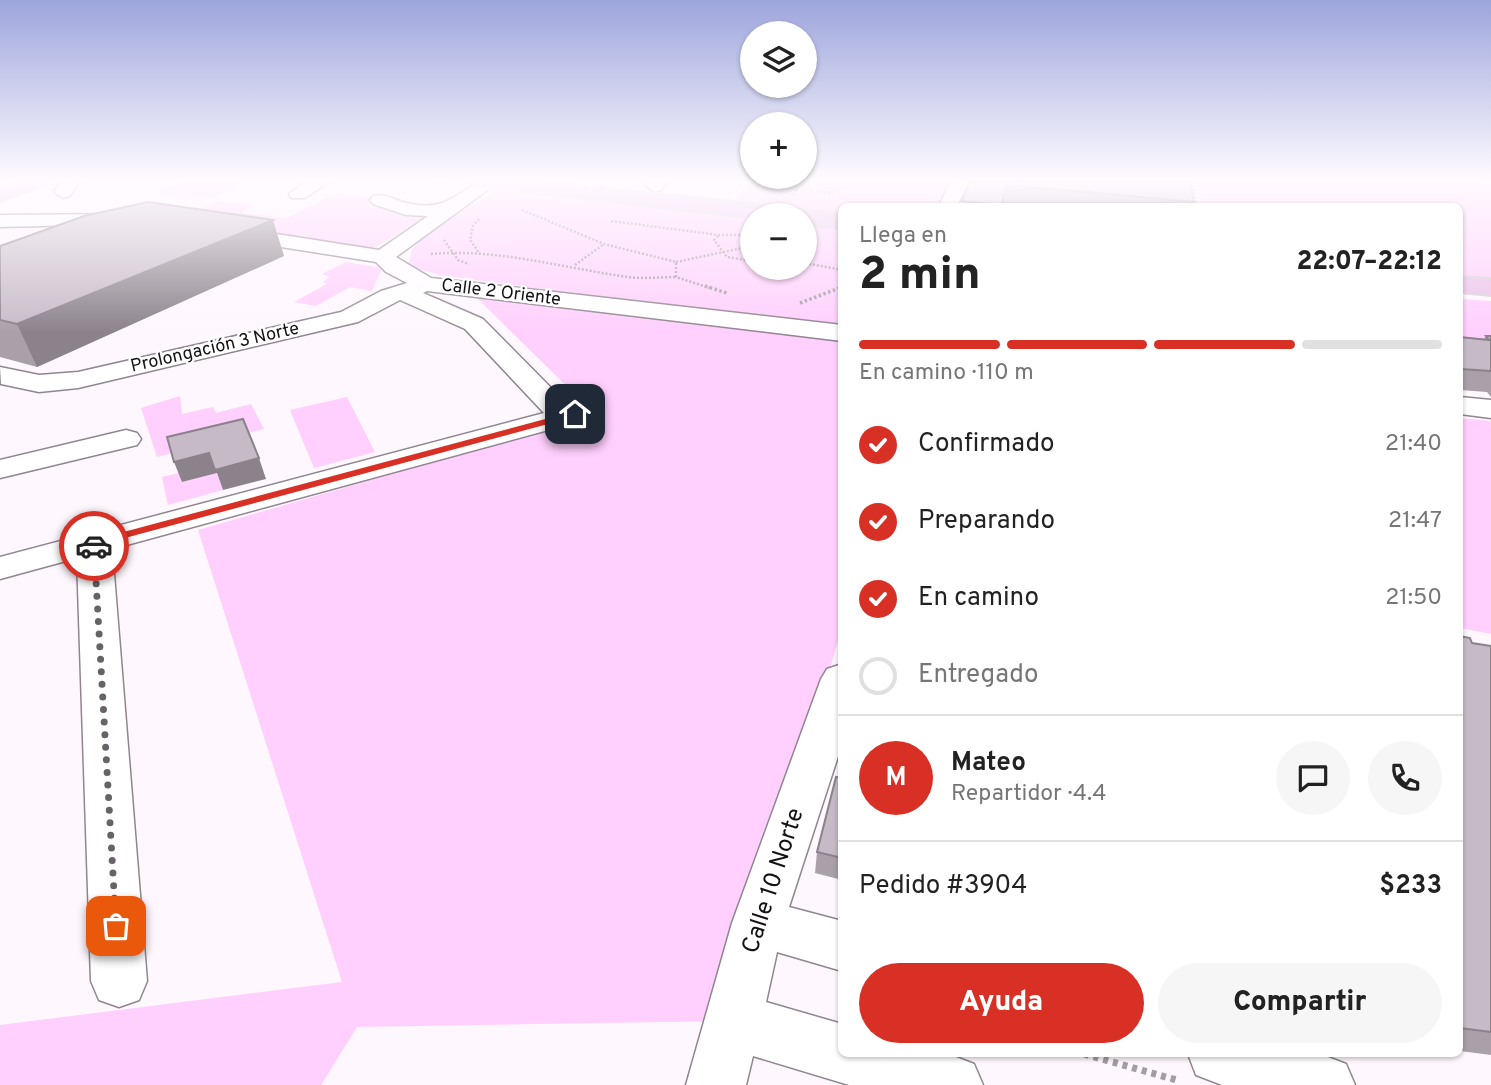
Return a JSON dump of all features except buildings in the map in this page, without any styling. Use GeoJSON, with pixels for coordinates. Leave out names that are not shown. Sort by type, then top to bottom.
{"type":"FeatureCollection","features":[{"type":"Feature","properties":{"kind":"main road"},"geometry":{"type":"LineString","coordinates":[[1463,285],[1491,288]]}},
{"type":"Feature","properties":{"kind":"street","name":"Calle 2 Oriente"},"geometry":{"type":"LineString","coordinates":[[224,232],[383,257],[414,288],[838,333]]}},
{"type":"Feature","properties":{"kind":"street"},"geometry":{"type":"LineString","coordinates":[[383,257],[429,232]]}},
{"type":"Feature","properties":{"kind":"street"},"geometry":{"type":"LineString","coordinates":[[0,568],[569,415],[474,324],[414,288]]}},
{"type":"Feature","properties":{"kind":"street","name":"Prolongación 3 Norte"},"geometry":{"type":"LineString","coordinates":[[0,375],[24,384],[47,385],[78,380],[349,317],[414,288]]}},
{"type":"Feature","properties":{"kind":"street"},"geometry":{"type":"LineString","coordinates":[[1463,406],[1491,410]]}},
{"type":"Feature","properties":{"kind":"street"},"geometry":{"type":"LineString","coordinates":[[0,468],[126,439]]}},
{"type":"Feature","properties":{"kind":"street"},"geometry":{"type":"LineString","coordinates":[[94,543],[119,981]]}},
{"type":"Feature","properties":{"kind":"street","name":"Calle 10 Norte"},"geometry":{"type":"LineString","coordinates":[[716,1085],[758,922],[838,691]]}},
{"type":"Feature","properties":{"kind":"street"},"geometry":{"type":"LineString","coordinates":[[758,922],[838,945]]}},
{"type":"Feature","properties":{"kind":"street"},"geometry":{"type":"LineString","coordinates":[[731,1021],[838,1052]]}},
{"type":"Feature","properties":{"kind":"street"},"geometry":{"type":"LineString","coordinates":[[857,1057],[953,1085]]}},
{"type":"Feature","properties":{"kind":"street"},"geometry":{"type":"LineString","coordinates":[[1232,1057],[1305,1072]]}},
{"type":"Feature","properties":{"kind":"path"},"geometry":{"type":"LineString","coordinates":[[445,232],[443,239],[458,260],[479,268]]}},
{"type":"Feature","properties":{"kind":"path"},"geometry":{"type":"LineString","coordinates":[[472,232],[470,240],[480,255]]}},
{"type":"Feature","properties":{"kind":"path"},"geometry":{"type":"LineString","coordinates":[[572,232],[604,244],[676,262],[740,248]]}},
{"type":"Feature","properties":{"kind":"path"},"geometry":{"type":"LineString","coordinates":[[694,232],[740,235]]}},
{"type":"Feature","properties":{"kind":"path"},"geometry":{"type":"LineString","coordinates":[[722,232],[714,240],[727,257],[740,260]]}},
{"type":"Feature","properties":{"kind":"path"},"geometry":{"type":"LineString","coordinates":[[574,266],[604,244]]}},
{"type":"Feature","properties":{"kind":"path"},"geometry":{"type":"LineString","coordinates":[[383,257],[453,252],[574,266],[630,277],[676,277],[738,295]]}},
{"type":"Feature","properties":{"kind":"path"},"geometry":{"type":"LineString","coordinates":[[676,262],[676,277]]}},
{"type":"Feature","properties":{"kind":"path"},"geometry":{"type":"LineString","coordinates":[[817,265],[838,269]]}},
{"type":"Feature","properties":{"kind":"path"},"geometry":{"type":"LineString","coordinates":[[809,304],[800,303],[838,289]]}},
{"type":"Feature","properties":{"kind":"path"},"geometry":{"type":"LineString","coordinates":[[1095,1057],[1193,1085]]}},
{"type":"Feature","properties":{"kind":"shaded area"},"geometry":{"type":"Polygon","coordinates":[[[230,232],[401,232],[372,249],[230,232]]]}},
{"type":"Feature","properties":{"kind":"shaded area"},"geometry":{"type":"Polygon","coordinates":[[[429,232],[740,232],[740,280],[817,280],[817,232],[838,232],[838,329],[439,275],[408,266],[412,249],[429,232]]]}},
{"type":"Feature","properties":{"kind":"shaded area"},"geometry":{"type":"Polygon","coordinates":[[[1463,232],[1491,232],[1491,281],[1463,279],[1463,232]]]}},
{"type":"Feature","properties":{"kind":"shaded area"},"geometry":{"type":"Polygon","coordinates":[[[346,262],[382,268],[372,291],[350,287],[316,306],[294,302],[327,284],[323,282],[330,277],[322,274],[346,262]]]}},
{"type":"Feature","properties":{"kind":"shaded area"},"geometry":{"type":"Polygon","coordinates":[[[477,298],[838,338],[838,640],[731,1021],[357,1027],[321,1085],[0,1085],[0,1025],[342,982],[198,530],[596,415],[477,298]]]}},
{"type":"Feature","properties":{"kind":"shaded area"},"geometry":{"type":"Polygon","coordinates":[[[1463,299],[1491,301],[1491,353],[1463,358],[1463,299]]]}},
{"type":"Feature","properties":{"kind":"shaded area"},"geometry":{"type":"Polygon","coordinates":[[[180,396],[182,414],[213,407],[216,413],[251,404],[264,429],[157,457],[141,408],[180,396]]]}},
{"type":"Feature","properties":{"kind":"shaded area"},"geometry":{"type":"Polygon","coordinates":[[[347,397],[375,452],[314,468],[290,410],[347,397]]]}},
{"type":"Feature","properties":{"kind":"shaded area"},"geometry":{"type":"Polygon","coordinates":[[[1463,418],[1491,421],[1491,634],[1463,629],[1463,418]]]}},
{"type":"Feature","properties":{"kind":"shaded area"},"geometry":{"type":"Polygon","coordinates":[[[179,473],[182,482],[217,473],[223,490],[168,505],[162,477],[179,473]]]}},
{"type":"Feature","properties":{"kind":"way so far"},"geometry":{"type":"LineString","coordinates":[[94,546],[116,926]]}},
{"type":"Feature","properties":{"kind":"route"},"geometry":{"type":"LineString","coordinates":[[94,546],[94,543],[575,414]]}}]}
